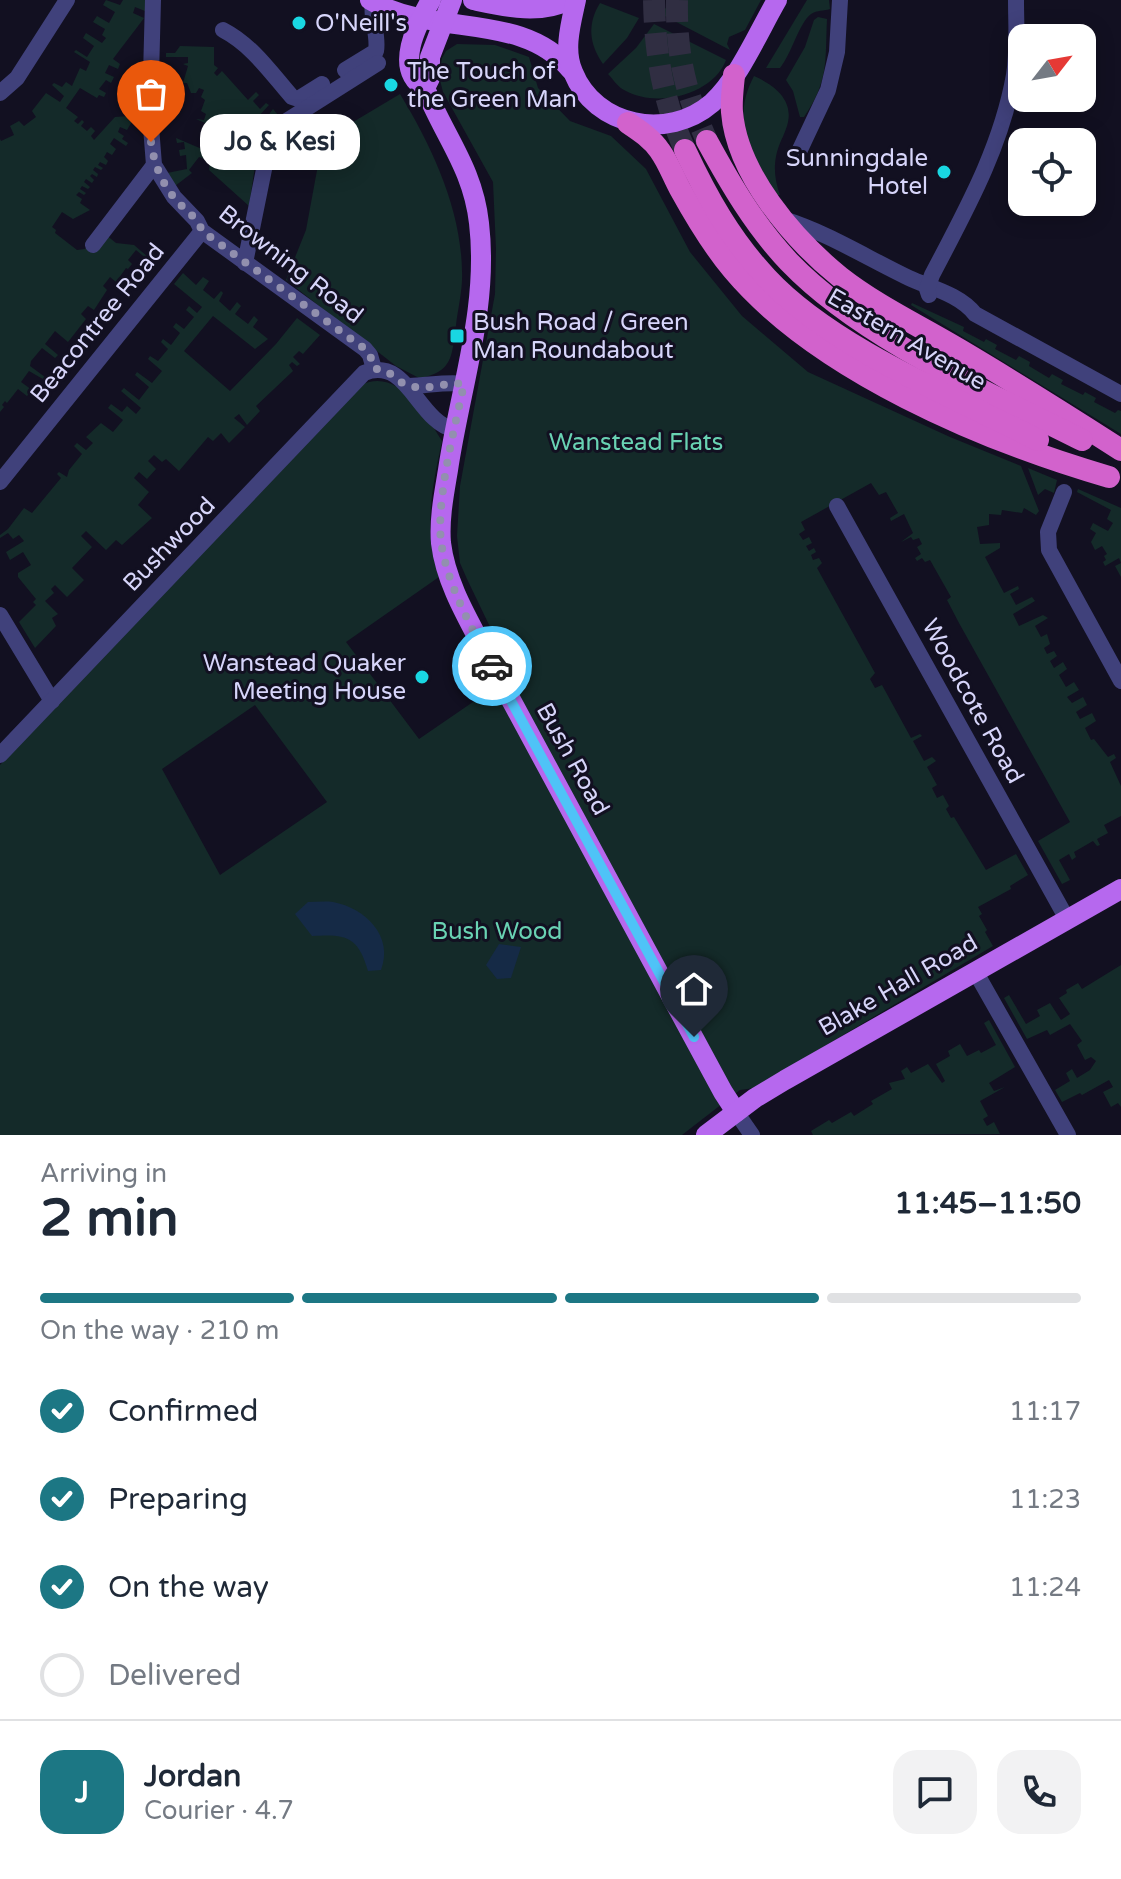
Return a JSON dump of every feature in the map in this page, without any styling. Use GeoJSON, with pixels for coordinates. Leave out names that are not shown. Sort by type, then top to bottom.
{"type":"FeatureCollection","features":[{"type":"Feature","properties":{"kind":"highway"},"geometry":{"type":"LineString","coordinates":[[734,75],[732,112],[739,145],[764,193],[783,219],[839,276],[882,306],[1121,450]]}},
{"type":"Feature","properties":{"kind":"highway"},"geometry":{"type":"LineString","coordinates":[[628,123],[660,150],[698,222],[735,272],[781,319],[808,340],[866,376],[974,428],[1049,459],[1117,473]]}},
{"type":"Feature","properties":{"kind":"highway","name":"Eastern Avenue"},"geometry":{"type":"LineString","coordinates":[[707,141],[729,182],[759,226],[791,264],[841,306],[869,326],[1117,473]]}},
{"type":"Feature","properties":{"kind":"highway","name":"Eastern Avenue"},"geometry":{"type":"LineString","coordinates":[[685,150],[725,226],[768,279],[789,299],[866,352],[1117,473]]}},
{"type":"Feature","properties":{"kind":"main road"},"geometry":{"type":"LineString","coordinates":[[425,88],[430,78],[430,57],[452,0]]}},
{"type":"Feature","properties":{"kind":"main road"},"geometry":{"type":"LineString","coordinates":[[473,0],[534,9],[573,0],[568,46],[571,70]]}},
{"type":"Feature","properties":{"kind":"main road"},"geometry":{"type":"LineString","coordinates":[[371,1],[426,9],[442,23],[511,32],[526,37],[554,52],[591,99],[610,114],[628,123],[652,126],[683,121],[712,103],[734,75],[777,0]]}},
{"type":"Feature","properties":{"kind":"main road","name":"Bush Road"},"geometry":{"type":"LineString","coordinates":[[426,9],[412,36],[409,58],[416,83],[425,88],[462,160],[479,222],[482,257],[479,304],[455,430],[441,529],[444,556],[458,599],[736,1112]]}},
{"type":"Feature","properties":{"kind":"main road","name":"Blake Hall Road"},"geometry":{"type":"LineString","coordinates":[[706,1135],[785,1080],[1121,889]]}},
{"type":"Feature","properties":{"kind":"street"},"geometry":{"type":"LineString","coordinates":[[0,93],[21,72],[67,0]]}},
{"type":"Feature","properties":{"kind":"street","name":"Browning Road"},"geometry":{"type":"LineString","coordinates":[[153,0],[150,114],[154,165],[174,197],[197,221],[202,231],[365,349],[374,369],[387,371],[409,386],[438,424],[455,430]]}},
{"type":"Feature","properties":{"kind":"street"},"geometry":{"type":"LineString","coordinates":[[797,146],[828,90],[833,72],[840,0]]}},
{"type":"Feature","properties":{"kind":"street"},"geometry":{"type":"LineString","coordinates":[[1016,0],[1014,72],[1004,120],[987,169],[928,286],[927,294],[963,314],[975,314],[1120,390]]}},
{"type":"Feature","properties":{"kind":"street"},"geometry":{"type":"LineString","coordinates":[[223,30],[252,51],[292,97],[298,99],[376,51],[378,43],[371,18],[371,1]]}},
{"type":"Feature","properties":{"kind":"street"},"geometry":{"type":"LineString","coordinates":[[245,263],[271,135],[277,127],[378,63]]}},
{"type":"Feature","properties":{"kind":"street"},"geometry":{"type":"LineString","coordinates":[[93,245],[154,165]]}},
{"type":"Feature","properties":{"kind":"street"},"geometry":{"type":"LineString","coordinates":[[783,219],[815,229],[928,286]]}},
{"type":"Feature","properties":{"kind":"street","name":"Beacontree Road"},"geometry":{"type":"LineString","coordinates":[[0,482],[202,231]]}},
{"type":"Feature","properties":{"kind":"street","name":"Bushwood"},"geometry":{"type":"LineString","coordinates":[[0,755],[364,373],[374,369]]}},
{"type":"Feature","properties":{"kind":"street","name":"Browning Road"},"geometry":{"type":"LineString","coordinates":[[409,386],[464,384]]}},
{"type":"Feature","properties":{"kind":"street"},"geometry":{"type":"LineString","coordinates":[[1064,492],[1048,532],[1049,550],[1121,681]]}},
{"type":"Feature","properties":{"kind":"street","name":"Woodcote Road"},"geometry":{"type":"LineString","coordinates":[[837,506],[1067,919]]}},
{"type":"Feature","properties":{"kind":"street"},"geometry":{"type":"LineString","coordinates":[[0,615],[52,701]]}},
{"type":"Feature","properties":{"kind":"street"},"geometry":{"type":"LineString","coordinates":[[975,971],[1068,1135]]}},
{"type":"Feature","properties":{"kind":"street"},"geometry":{"type":"LineString","coordinates":[[736,1112],[752,1135]]}},
{"type":"Feature","properties":{"kind":"green space"},"geometry":{"type":"Polygon","coordinates":[[[106,0],[120,5],[123,0],[146,0],[145,11],[135,7],[133,13],[144,18],[113,59],[120,64],[118,69],[109,65],[105,73],[114,77],[111,83],[106,80],[99,89],[106,93],[104,97],[99,95],[97,98],[80,88],[66,108],[78,117],[74,121],[78,124],[82,120],[81,126],[87,131],[91,127],[95,131],[91,136],[94,140],[115,117],[145,115],[145,120],[134,118],[127,130],[120,127],[118,132],[128,143],[126,146],[114,138],[110,144],[116,149],[112,155],[107,152],[104,157],[108,161],[106,165],[100,162],[101,170],[95,167],[93,170],[97,177],[90,176],[94,180],[92,183],[86,179],[84,182],[90,187],[82,186],[80,189],[86,193],[76,195],[82,199],[80,203],[90,210],[73,219],[62,212],[52,227],[77,250],[85,249],[90,242],[106,235],[116,243],[134,245],[155,263],[136,250],[128,260],[132,264],[128,269],[116,282],[110,277],[103,286],[107,290],[94,310],[88,306],[81,314],[86,319],[68,342],[55,331],[45,344],[58,355],[55,358],[42,348],[31,361],[30,366],[48,382],[29,371],[21,382],[32,390],[27,396],[18,389],[7,403],[5,401],[0,412],[0,139],[14,135],[10,126],[19,121],[24,126],[36,117],[32,111],[46,93],[60,102],[64,96],[52,85],[54,83],[62,87],[66,82],[72,86],[80,68],[86,71],[90,62],[74,52],[76,50],[87,57],[94,46],[83,38],[86,33],[102,43],[106,38],[102,35],[105,29],[93,22],[97,16],[109,23],[115,12],[103,5],[106,0]]]}},
{"type":"Feature","properties":{"kind":"green space"},"geometry":{"type":"Polygon","coordinates":[[[672,0],[761,0],[745,30],[729,37],[727,44],[730,50],[661,14],[672,0]]]}},
{"type":"Feature","properties":{"kind":"green space"},"geometry":{"type":"Polygon","coordinates":[[[807,0],[829,0],[830,9],[813,13],[807,18],[780,68],[766,68],[807,0]]]}},
{"type":"Feature","properties":{"kind":"green space"},"geometry":{"type":"Polygon","coordinates":[[[600,3],[639,18],[627,38],[603,64],[591,34],[600,3]]]}},
{"type":"Feature","properties":{"kind":"green space"},"geometry":{"type":"Polygon","coordinates":[[[818,17],[827,19],[824,70],[812,104],[804,117],[800,117],[793,91],[786,80],[818,17]]]}},
{"type":"Feature","properties":{"kind":"green space"},"geometry":{"type":"Polygon","coordinates":[[[654,24],[726,60],[719,72],[697,90],[668,98],[639,96],[621,88],[608,74],[636,48],[654,24]]]}},
{"type":"Feature","properties":{"kind":"green space"},"geometry":{"type":"Polygon","coordinates":[[[457,44],[495,45],[529,57],[538,88],[570,121],[611,136],[646,169],[690,252],[742,316],[808,372],[1021,466],[1039,511],[1036,515],[1024,508],[1022,513],[1002,510],[1001,515],[989,514],[989,525],[977,527],[980,544],[1000,543],[1000,548],[985,557],[1004,593],[1018,586],[1019,589],[1010,594],[1016,605],[1032,597],[1035,601],[1013,614],[1019,626],[1043,615],[1048,618],[1035,626],[1041,637],[1047,634],[1050,644],[1044,648],[1047,654],[1054,651],[1057,656],[1050,661],[1054,668],[1063,662],[1067,669],[1059,675],[1066,687],[1074,682],[1079,690],[1067,697],[1072,703],[1083,697],[1087,705],[1076,712],[1080,719],[1092,713],[1096,721],[1085,728],[1091,740],[1094,739],[1108,757],[1114,754],[1116,758],[1110,762],[1121,786],[1121,816],[1104,825],[1108,833],[1097,839],[1100,845],[1093,841],[1074,852],[1076,857],[1072,860],[1069,854],[1059,860],[1070,880],[1062,884],[1038,841],[1070,822],[959,623],[947,600],[951,597],[930,560],[925,562],[922,558],[917,561],[915,558],[921,554],[917,547],[922,544],[919,538],[913,540],[911,537],[901,542],[913,533],[904,514],[891,521],[890,518],[898,513],[886,492],[879,495],[871,483],[801,522],[805,530],[799,534],[803,540],[809,537],[812,543],[806,546],[809,551],[814,548],[816,552],[811,555],[813,560],[819,558],[822,563],[817,568],[875,673],[870,679],[875,688],[882,685],[911,738],[922,736],[913,741],[924,761],[932,757],[936,761],[927,767],[937,785],[932,788],[937,798],[943,795],[951,818],[954,817],[986,870],[1016,854],[1028,875],[1010,886],[1011,889],[978,907],[987,930],[985,932],[993,946],[754,1088],[740,1090],[682,1135],[0,1135],[0,765],[361,385],[374,381],[398,387],[418,406],[442,441],[432,492],[430,526],[439,577],[346,642],[419,739],[489,691],[481,634],[491,629],[460,563],[457,536],[460,486],[495,294],[493,182],[443,92],[439,76],[446,51],[457,44]],[[255,705],[162,769],[220,875],[327,802],[255,705]]]}},
{"type":"Feature","properties":{"kind":"green space"},"geometry":{"type":"Polygon","coordinates":[[[180,46],[214,47],[214,65],[218,68],[214,73],[217,76],[222,71],[248,100],[256,92],[259,95],[253,101],[260,109],[266,103],[269,105],[259,116],[264,121],[273,109],[278,115],[265,126],[254,121],[253,135],[238,132],[232,161],[255,166],[249,206],[209,170],[210,161],[199,157],[189,170],[192,173],[175,186],[167,173],[187,169],[186,155],[180,156],[179,150],[185,149],[184,142],[177,143],[176,138],[209,152],[211,148],[219,152],[224,143],[215,141],[217,135],[204,129],[205,123],[196,119],[204,120],[206,114],[201,111],[205,100],[201,97],[204,90],[199,88],[196,93],[191,93],[187,83],[183,83],[188,66],[183,64],[188,63],[188,57],[166,57],[166,53],[175,53],[180,46]]]}},
{"type":"Feature","properties":{"kind":"green space"},"geometry":{"type":"Polygon","coordinates":[[[754,76],[780,93],[789,113],[775,163],[780,195],[775,195],[747,138],[744,109],[754,76]]]}},
{"type":"Feature","properties":{"kind":"green space"},"geometry":{"type":"Polygon","coordinates":[[[400,94],[443,179],[456,224],[462,271],[452,354],[439,372],[419,378],[396,366],[286,280],[306,230],[325,127],[332,123],[338,131],[400,94]]]}},
{"type":"Feature","properties":{"kind":"green space"},"geometry":{"type":"Polygon","coordinates":[[[183,273],[196,285],[203,277],[209,281],[203,290],[214,299],[221,291],[219,301],[230,311],[237,302],[241,306],[235,314],[248,324],[254,316],[258,320],[253,327],[268,339],[255,349],[213,316],[184,351],[230,391],[297,318],[320,335],[303,354],[299,351],[293,357],[300,364],[297,366],[292,362],[289,365],[293,371],[256,406],[260,411],[247,425],[239,414],[234,418],[245,427],[229,443],[221,433],[213,441],[208,437],[179,471],[166,459],[162,462],[154,455],[148,461],[156,469],[147,479],[139,472],[134,478],[149,492],[138,505],[152,518],[122,545],[116,540],[106,550],[86,531],[81,536],[92,547],[72,568],[84,580],[67,597],[55,585],[51,589],[54,593],[45,601],[58,614],[52,618],[56,626],[35,648],[19,622],[36,605],[33,602],[36,599],[18,577],[18,573],[31,565],[23,552],[10,560],[6,552],[24,541],[19,535],[13,539],[8,533],[0,538],[0,535],[24,508],[32,513],[61,478],[57,474],[59,472],[67,477],[82,454],[74,446],[77,443],[86,450],[93,443],[86,437],[101,423],[113,432],[123,420],[108,408],[111,404],[122,412],[127,406],[136,414],[141,408],[121,391],[124,388],[139,400],[149,387],[135,375],[137,372],[152,383],[162,371],[148,359],[150,356],[158,361],[168,349],[161,342],[163,339],[171,345],[180,333],[173,327],[176,323],[184,329],[194,317],[186,310],[189,306],[197,313],[202,307],[174,284],[183,273]]]}},
{"type":"Feature","properties":{"kind":"green space"},"geometry":{"type":"Polygon","coordinates":[[[911,305],[964,327],[963,331],[984,342],[986,339],[997,345],[995,349],[1016,360],[1019,356],[1049,378],[1052,374],[1063,380],[1061,384],[1083,395],[1085,392],[1096,398],[1094,402],[1115,413],[1121,411],[1121,434],[911,305]]]}},
{"type":"Feature","properties":{"kind":"green space"},"geometry":{"type":"Polygon","coordinates":[[[1028,468],[1057,480],[1054,493],[1045,489],[1038,495],[1028,468]]]}},
{"type":"Feature","properties":{"kind":"green space"},"geometry":{"type":"Polygon","coordinates":[[[1078,489],[1121,508],[1121,563],[1119,558],[1105,566],[1104,556],[1107,554],[1102,546],[1095,550],[1091,542],[1096,533],[1090,529],[1093,523],[1108,531],[1113,523],[1107,519],[1111,510],[1077,492],[1078,489]]]}},
{"type":"Feature","properties":{"kind":"green space"},"geometry":{"type":"Polygon","coordinates":[[[1121,563],[1121,577],[1115,566],[1121,563]]]}},
{"type":"Feature","properties":{"kind":"green space"},"geometry":{"type":"Polygon","coordinates":[[[1121,965],[1121,1107],[1118,1103],[1111,1107],[1103,1092],[1113,1087],[1109,1080],[1062,1102],[1055,1090],[1070,1081],[1066,1073],[1072,1069],[1077,1078],[1090,1070],[1096,1061],[1091,1057],[1085,1060],[1077,1045],[1082,1041],[1070,1024],[1050,1035],[1047,1030],[1027,1039],[1004,998],[1009,995],[1026,1024],[1040,1016],[1037,1010],[1050,1003],[1061,1020],[1070,1014],[1059,998],[1067,993],[1066,990],[1078,983],[1082,989],[1121,965]]]}},
{"type":"Feature","properties":{"kind":"green space"},"geometry":{"type":"Polygon","coordinates":[[[989,1020],[1015,1067],[989,1083],[994,1091],[1005,1087],[980,1101],[988,1116],[983,1119],[987,1126],[994,1122],[1000,1134],[813,1135],[811,1131],[829,1120],[832,1123],[851,1112],[854,1116],[873,1104],[871,1101],[892,1089],[889,1083],[905,1079],[901,1071],[907,1067],[911,1073],[928,1064],[942,1083],[945,1081],[936,1064],[950,1056],[948,1051],[960,1044],[967,1056],[996,1045],[984,1023],[989,1020]]]}},
{"type":"Feature","properties":{"kind":"water"},"geometry":{"type":"Polygon","coordinates":[[[308,902],[345,905],[366,917],[384,946],[381,970],[368,971],[360,950],[349,940],[312,936],[295,914],[308,902]]]}},
{"type":"Feature","properties":{"kind":"water"},"geometry":{"type":"Polygon","coordinates":[[[499,944],[521,947],[511,978],[497,979],[486,965],[499,944]]]}},
{"type":"Feature","properties":{"kind":"tunnel"},"geometry":{"type":"LineString","coordinates":[[654,0],[662,77],[685,150]]}},
{"type":"Feature","properties":{"kind":"tunnel"},"geometry":{"type":"LineString","coordinates":[[677,0],[683,72],[707,141]]}},
{"type":"Feature","properties":{"kind":"way so far"},"geometry":{"type":"LineString","coordinates":[[151,142],[154,165],[174,197],[197,221],[202,231],[365,349],[374,369],[387,371],[409,386],[464,384],[442,508],[442,546],[458,599],[492,666]]}},
{"type":"Feature","properties":{"kind":"place","name":"O'Neill's"},"geometry":{"type":"Point","coordinates":[299,23]}},
{"type":"Feature","properties":{"kind":"place","name":"The Touch of the Green Man"},"geometry":{"type":"Point","coordinates":[391,85]}},
{"type":"Feature","properties":{"kind":"place","name":"Jo & Kesi"},"geometry":{"type":"Point","coordinates":[151,142]}},
{"type":"Feature","properties":{"kind":"place","name":"Sunningdale Hotel"},"geometry":{"type":"Point","coordinates":[944,172]}},
{"type":"Feature","properties":{"kind":"place","name":"Bush Road / Green Man Roundabout"},"geometry":{"type":"Point","coordinates":[457,336]}},
{"type":"Feature","properties":{"kind":"place","name":"Wanstead Quaker Meeting House"},"geometry":{"type":"Point","coordinates":[422,677]}},
{"type":"Feature","properties":{"kind":"route"},"geometry":{"type":"LineString","coordinates":[[492,666],[694,1037]]}},
{"type":"Feature","properties":{"kind":"park label","name":"Wanstead Flats"},"geometry":{"type":"Point","coordinates":[636,442]}},
{"type":"Feature","properties":{"kind":"park label","name":"Bush Wood"},"geometry":{"type":"Point","coordinates":[497,931]}}]}
